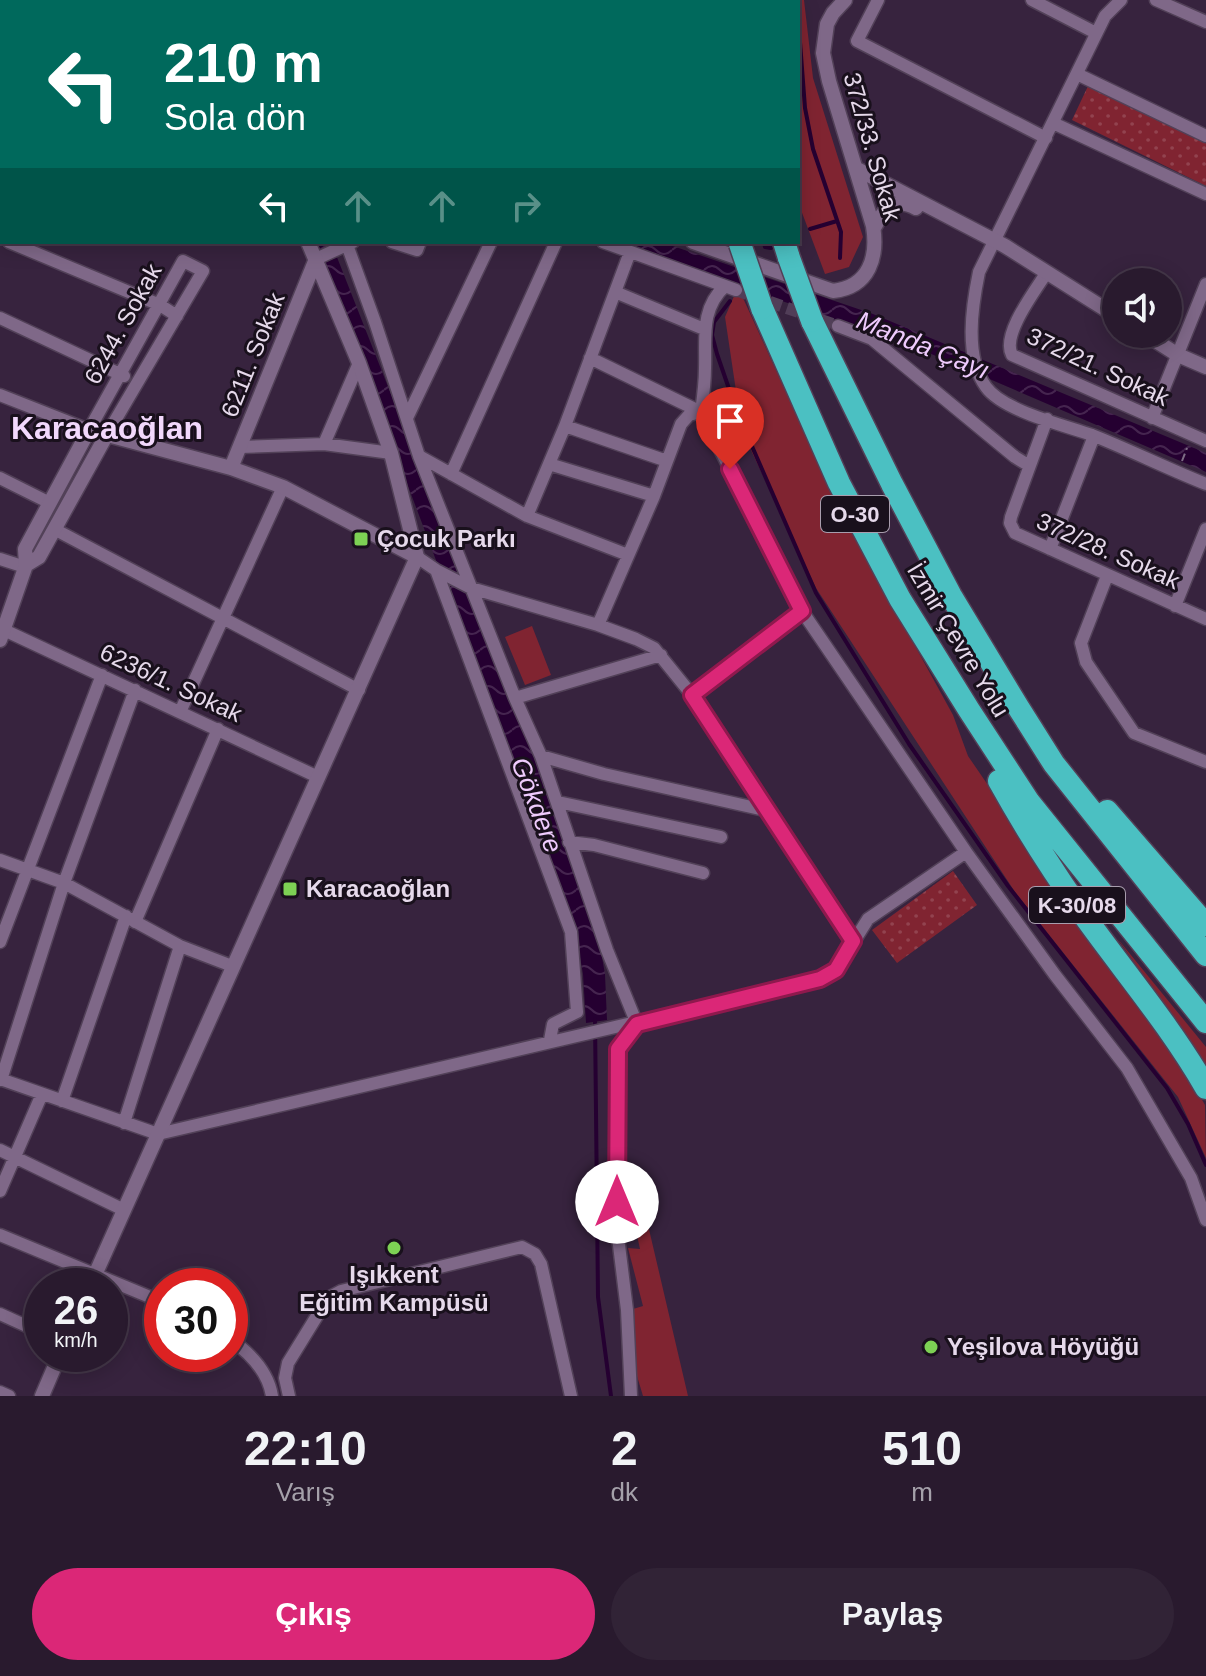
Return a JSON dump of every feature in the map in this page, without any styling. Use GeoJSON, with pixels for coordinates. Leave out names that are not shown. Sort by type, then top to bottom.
{"type":"FeatureCollection","features":[{"type":"Feature","properties":{"kind":"highway","name":"İzmir Çevre Yolu"},"geometry":{"type":"LineString","coordinates":[[740,244],[762,308],[839,483],[900,599],[1029,802],[1206,1022]]}},
{"type":"Feature","properties":{"kind":"highway","name":"İzmir Çevre Yolu"},"geometry":{"type":"LineString","coordinates":[[786,250],[812,321],[951,596],[1054,764],[1206,955]]}},
{"type":"Feature","properties":{"kind":"highway"},"geometry":{"type":"LineString","coordinates":[[1018,707],[1206,925]]}},
{"type":"Feature","properties":{"kind":"highway","name":"K-30/08"},"geometry":{"type":"LineString","coordinates":[[969,710],[984,753],[1032,837],[1086,918],[1165,1022],[1206,1088]]}},
{"type":"Feature","properties":{"kind":"street","name":"372/33. Sokak"},"geometry":{"type":"LineString","coordinates":[[699,244],[833,291],[854,283],[869,268],[877,245],[866,180],[857,169],[823,53],[827,24],[845,0]]}},
{"type":"Feature","properties":{"kind":"street"},"geometry":{"type":"LineString","coordinates":[[878,0],[857,41],[1046,138]]}},
{"type":"Feature","properties":{"kind":"street"},"geometry":{"type":"LineString","coordinates":[[1032,0],[1096,33]]}},
{"type":"Feature","properties":{"kind":"street"},"geometry":{"type":"LineString","coordinates":[[1121,0],[1105,16],[1096,33],[997,246],[979,272],[973,302],[974,350],[981,380],[996,397],[1179,469],[1206,484]]}},
{"type":"Feature","properties":{"kind":"street"},"geometry":{"type":"LineString","coordinates":[[1156,0],[1206,22]]}},
{"type":"Feature","properties":{"kind":"street"},"geometry":{"type":"LineString","coordinates":[[1077,74],[1206,136]]}},
{"type":"Feature","properties":{"kind":"street"},"geometry":{"type":"LineString","coordinates":[[1053,123],[1206,194]]}},
{"type":"Feature","properties":{"kind":"street"},"geometry":{"type":"LineString","coordinates":[[866,180],[1047,272],[1102,307]]}},
{"type":"Feature","properties":{"kind":"street"},"geometry":{"type":"LineString","coordinates":[[874,228],[883,213],[905,202],[997,246]]}},
{"type":"Feature","properties":{"kind":"street"},"geometry":{"type":"LineString","coordinates":[[14,244],[160,305],[177,316]]}},
{"type":"Feature","properties":{"kind":"street"},"geometry":{"type":"LineString","coordinates":[[98,1268],[417,557],[391,453],[318,258],[309,244]]}},
{"type":"Feature","properties":{"kind":"street"},"geometry":{"type":"LineString","coordinates":[[398,244],[417,250],[419,244]]}},
{"type":"Feature","properties":{"kind":"street"},"geometry":{"type":"LineString","coordinates":[[407,418],[490,244]]}},
{"type":"Feature","properties":{"kind":"street"},"geometry":{"type":"LineString","coordinates":[[451,474],[555,244]]}},
{"type":"Feature","properties":{"kind":"street"},"geometry":{"type":"LineString","coordinates":[[608,244],[730,288],[716,294],[704,329],[705,370],[701,412],[802,611],[966,852],[1127,1068],[1191,1178],[1206,1220]]}},
{"type":"Feature","properties":{"kind":"street"},"geometry":{"type":"LineString","coordinates":[[318,258],[346,245],[419,456],[541,756],[607,950],[637,1024]]}},
{"type":"Feature","properties":{"kind":"street"},"geometry":{"type":"LineString","coordinates":[[527,516],[565,426],[630,252]]}},
{"type":"Feature","properties":{"kind":"street","name":"6211. Sokak"},"geometry":{"type":"LineString","coordinates":[[231,468],[318,258]]}},
{"type":"Feature","properties":{"kind":"street","name":"6244. Sokak"},"geometry":{"type":"LineString","coordinates":[[2,635],[25,566],[25,549],[120,373],[183,261],[203,271],[39,557],[25,566]]}},
{"type":"Feature","properties":{"kind":"street","name":"372/21. Sokak"},"geometry":{"type":"LineString","coordinates":[[1047,272],[1010,334],[1008,347],[1012,355],[1206,441]]}},
{"type":"Feature","properties":{"kind":"street"},"geometry":{"type":"LineString","coordinates":[[1152,418],[1206,284]]}},
{"type":"Feature","properties":{"kind":"street"},"geometry":{"type":"LineString","coordinates":[[615,292],[704,329]]}},
{"type":"Feature","properties":{"kind":"street"},"geometry":{"type":"LineString","coordinates":[[0,318],[138,382]]}},
{"type":"Feature","properties":{"kind":"street"},"geometry":{"type":"LineString","coordinates":[[838,326],[872,339],[1028,465]]}},
{"type":"Feature","properties":{"kind":"street"},"geometry":{"type":"LineString","coordinates":[[1167,348],[1206,367]]}},
{"type":"Feature","properties":{"kind":"street"},"geometry":{"type":"LineString","coordinates":[[590,358],[701,412]]}},
{"type":"Feature","properties":{"kind":"street"},"geometry":{"type":"LineString","coordinates":[[324,444],[359,363]]}},
{"type":"Feature","properties":{"kind":"street"},"geometry":{"type":"LineString","coordinates":[[0,395],[106,436],[231,468],[283,487],[471,588],[598,625],[636,639],[661,655],[692,695],[853,941]]}},
{"type":"Feature","properties":{"kind":"street"},"geometry":{"type":"LineString","coordinates":[[598,625],[654,496],[681,424],[689,415],[701,412]]}},
{"type":"Feature","properties":{"kind":"street","name":"372/28. Sokak"},"geometry":{"type":"LineString","coordinates":[[1047,419],[1028,465],[1010,523],[1015,533],[1206,619]]}},
{"type":"Feature","properties":{"kind":"street"},"geometry":{"type":"LineString","coordinates":[[565,426],[667,461]]}},
{"type":"Feature","properties":{"kind":"street"},"geometry":{"type":"LineString","coordinates":[[1050,549],[1094,436]]}},
{"type":"Feature","properties":{"kind":"street"},"geometry":{"type":"LineString","coordinates":[[240,447],[324,444],[391,453]]}},
{"type":"Feature","properties":{"kind":"street"},"geometry":{"type":"LineString","coordinates":[[419,456],[527,516],[628,555]]}},
{"type":"Feature","properties":{"kind":"street"},"geometry":{"type":"LineString","coordinates":[[549,464],[654,496]]}},
{"type":"Feature","properties":{"kind":"street"},"geometry":{"type":"LineString","coordinates":[[0,478],[50,503]]}},
{"type":"Feature","properties":{"kind":"street"},"geometry":{"type":"LineString","coordinates":[[180,712],[283,487]]}},
{"type":"Feature","properties":{"kind":"street"},"geometry":{"type":"LineString","coordinates":[[54,529],[359,690]]}},
{"type":"Feature","properties":{"kind":"street"},"geometry":{"type":"LineString","coordinates":[[1175,606],[1206,529]]}},
{"type":"Feature","properties":{"kind":"street"},"geometry":{"type":"LineString","coordinates":[[0,559],[25,566]]}},
{"type":"Feature","properties":{"kind":"street"},"geometry":{"type":"LineString","coordinates":[[436,570],[571,932],[577,1012],[553,1024],[550,1040]]}},
{"type":"Feature","properties":{"kind":"street"},"geometry":{"type":"LineString","coordinates":[[1107,576],[1081,643],[1086,662],[1134,733],[1206,762]]}},
{"type":"Feature","properties":{"kind":"street"},"geometry":{"type":"LineString","coordinates":[[692,695],[802,611]]}},
{"type":"Feature","properties":{"kind":"street","name":"6236/1. Sokak"},"geometry":{"type":"LineString","coordinates":[[2,635],[102,675],[318,777]]}},
{"type":"Feature","properties":{"kind":"street"},"geometry":{"type":"LineString","coordinates":[[515,698],[661,655]]}},
{"type":"Feature","properties":{"kind":"street"},"geometry":{"type":"LineString","coordinates":[[0,942],[102,675]]}},
{"type":"Feature","properties":{"kind":"street"},"geometry":{"type":"LineString","coordinates":[[135,690],[64,883],[0,1080],[158,1134],[820,979],[836,970],[868,919],[966,852]]}},
{"type":"Feature","properties":{"kind":"street"},"geometry":{"type":"LineString","coordinates":[[62,1101],[130,919],[218,729]]}},
{"type":"Feature","properties":{"kind":"street"},"geometry":{"type":"LineString","coordinates":[[541,756],[604,774],[769,811]]}},
{"type":"Feature","properties":{"kind":"street"},"geometry":{"type":"LineString","coordinates":[[558,802],[721,837]]}},
{"type":"Feature","properties":{"kind":"street"},"geometry":{"type":"LineString","coordinates":[[569,842],[594,845],[703,873]]}},
{"type":"Feature","properties":{"kind":"street"},"geometry":{"type":"LineString","coordinates":[[0,860],[64,883],[180,946],[232,966]]}},
{"type":"Feature","properties":{"kind":"street"},"geometry":{"type":"LineString","coordinates":[[124,1123],[180,946]]}},
{"type":"Feature","properties":{"kind":"street"},"geometry":{"type":"LineString","coordinates":[[631,1396],[627,1310],[617,1229],[618,1049],[637,1024]]}},
{"type":"Feature","properties":{"kind":"street"},"geometry":{"type":"LineString","coordinates":[[0,1191],[42,1094]]}},
{"type":"Feature","properties":{"kind":"street"},"geometry":{"type":"LineString","coordinates":[[0,1150],[124,1210]]}},
{"type":"Feature","properties":{"kind":"street"},"geometry":{"type":"LineString","coordinates":[[0,1235],[68,1268]]}},
{"type":"Feature","properties":{"kind":"street"},"geometry":{"type":"LineString","coordinates":[[289,1396],[285,1378],[288,1363],[328,1298],[341,1291],[522,1247],[535,1254],[541,1264],[571,1396]]}},
{"type":"Feature","properties":{"kind":"street"},"geometry":{"type":"LineString","coordinates":[[0,1314],[24,1325]]}},
{"type":"Feature","properties":{"kind":"street"},"geometry":{"type":"LineString","coordinates":[[248,1351],[271,1386],[272,1396]]}},
{"type":"Feature","properties":{"kind":"street"},"geometry":{"type":"LineString","coordinates":[[42,1396],[52,1372]]}},
{"type":"Feature","properties":{"kind":"street"},"geometry":{"type":"LineString","coordinates":[[0,1392],[9,1396]]}},
{"type":"Feature","properties":{"kind":"path"},"geometry":{"type":"LineString","coordinates":[[1179,469],[1190,441]]}},
{"type":"Feature","properties":{"kind":"shaded area"},"geometry":{"type":"Polygon","coordinates":[[[800,0],[804,0],[813,78],[863,237],[849,267],[825,274],[800,207],[800,0]]]}},
{"type":"Feature","properties":{"kind":"shaded area"},"geometry":{"type":"Polygon","coordinates":[[[1089,84],[1206,141],[1206,186],[1072,120],[1089,84]]]}},
{"type":"Feature","properties":{"kind":"shaded area"},"geometry":{"type":"Polygon","coordinates":[[[738,287],[837,504],[953,715],[968,756],[1107,958],[1157,1021],[1205,1105],[1206,1158],[1178,1097],[1015,892],[816,588],[742,431],[725,317],[738,287]]]}},
{"type":"Feature","properties":{"kind":"shaded area"},"geometry":{"type":"Polygon","coordinates":[[[532,626],[551,675],[525,685],[505,637],[532,626]]]}},
{"type":"Feature","properties":{"kind":"shaded area"},"geometry":{"type":"Polygon","coordinates":[[[953,871],[977,905],[897,963],[872,930],[953,871]]]}},
{"type":"Feature","properties":{"kind":"shaded area"},"geometry":{"type":"Polygon","coordinates":[[[1117,938],[1206,1047],[1206,1065],[1117,938]]]}},
{"type":"Feature","properties":{"kind":"shaded area"},"geometry":{"type":"Polygon","coordinates":[[[644,1193],[648,1225],[688,1396],[643,1396],[634,1366],[633,1309],[643,1306],[628,1248],[640,1249],[628,1195],[644,1193]]]}},
{"type":"Feature","properties":{"kind":"water"},"geometry":{"type":"Polygon","coordinates":[[[317,244],[332,244],[535,760],[598,935],[605,974],[607,1020],[586,1023],[583,974],[575,929],[317,244]]]}},
{"type":"Feature","properties":{"kind":"water","name":"Manda Çayı"},"geometry":{"type":"Polygon","coordinates":[[[619,244],[667,244],[873,314],[1206,453],[1206,472],[922,350],[619,244]]]}},
{"type":"Feature","properties":{"kind":"waterway"},"geometry":{"type":"LineString","coordinates":[[800,42],[805,108],[813,149],[841,232],[840,258]]}},
{"type":"Feature","properties":{"kind":"waterway"},"geometry":{"type":"LineString","coordinates":[[810,229],[837,221]]}},
{"type":"Feature","properties":{"kind":"waterway"},"geometry":{"type":"LineString","coordinates":[[764,244],[771,248]]}},
{"type":"Feature","properties":{"kind":"waterway"},"geometry":{"type":"LineString","coordinates":[[730,301],[714,322],[712,335],[717,354],[737,412],[816,593],[909,744],[1008,886],[1167,1088],[1188,1124],[1206,1165]]}},
{"type":"Feature","properties":{"kind":"waterway","name":"Gökdere"},"geometry":{"type":"LineString","coordinates":[[595,1019],[598,1297],[611,1396]]}},
{"type":"Feature","properties":{"kind":"tunnel"},"geometry":{"type":"LineString","coordinates":[[736,290],[838,326]]}},
{"type":"Feature","properties":{"kind":"place","name":"Çocuk Parkı"},"geometry":{"type":"Point","coordinates":[361,539]}},
{"type":"Feature","properties":{"kind":"place","name":"Karacaoğlan"},"geometry":{"type":"Point","coordinates":[290,889]}},
{"type":"Feature","properties":{"kind":"place","name":"Işıkkent Eğitim Kampüsü"},"geometry":{"type":"Point","coordinates":[394,1248]}},
{"type":"Feature","properties":{"kind":"place","name":"Yeşilova Höyüğü"},"geometry":{"type":"Point","coordinates":[931,1347]}},
{"type":"Feature","properties":{"kind":"district","name":"Karacaoğlan"},"geometry":{"type":"Point","coordinates":[107,428]}},
{"type":"Feature","properties":{"kind":"route"},"geometry":{"type":"LineString","coordinates":[[617,1202],[618,1049],[637,1024],[820,979],[836,970],[853,941],[692,695],[802,611],[730,469]]}}]}
